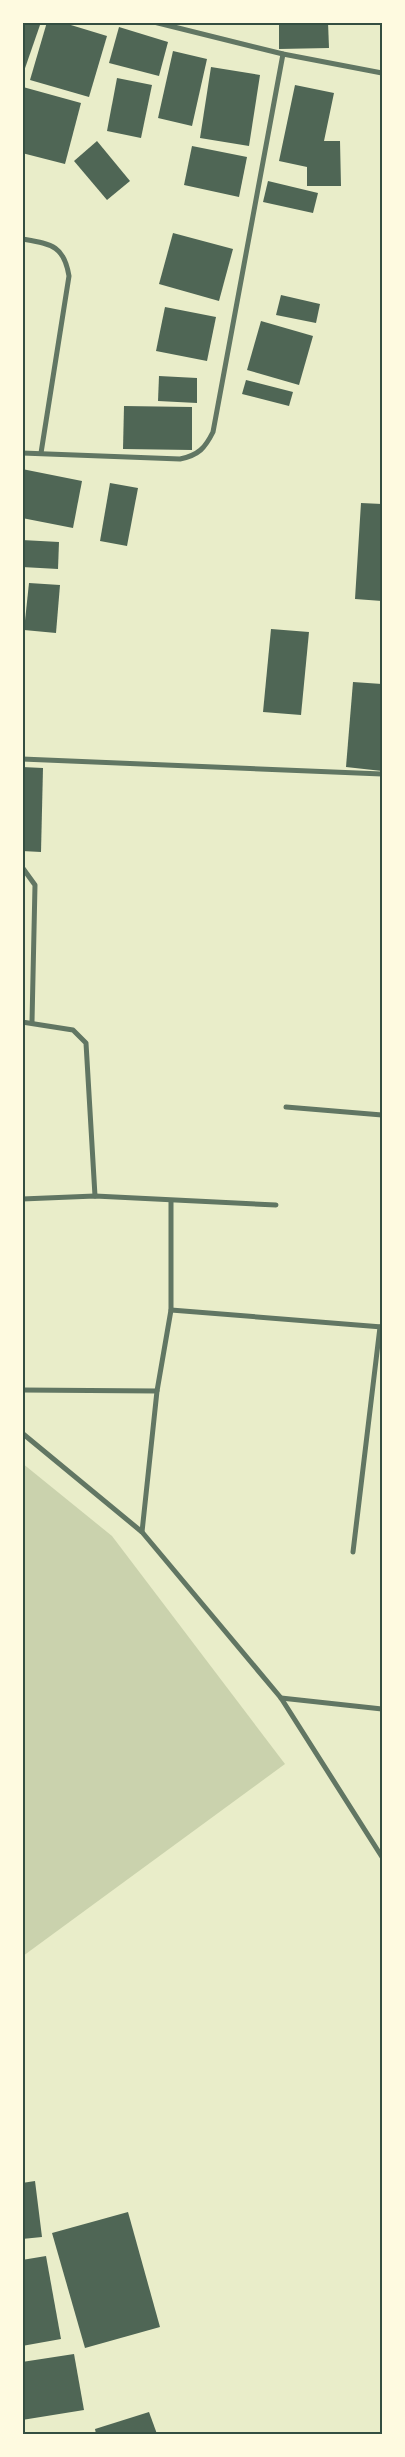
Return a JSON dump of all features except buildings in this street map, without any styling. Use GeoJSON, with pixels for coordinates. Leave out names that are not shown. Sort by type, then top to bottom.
{"type":"FeatureCollection","features":[{"type":"Feature","properties":{"kind":"street"},"geometry":{"type":"LineString","coordinates":[[154,22],[283,54],[382,73]]}},
{"type":"Feature","properties":{"kind":"street"},"geometry":{"type":"LineString","coordinates":[[22,453],[180,459],[194,456],[204,448],[213,432],[283,54]]}},
{"type":"Feature","properties":{"kind":"street"},"geometry":{"type":"LineString","coordinates":[[22,240],[49,243],[59,250],[67,262],[68,276],[40,453]]}},
{"type":"Feature","properties":{"kind":"street"},"geometry":{"type":"LineString","coordinates":[[22,760],[382,774]]}},
{"type":"Feature","properties":{"kind":"street"},"geometry":{"type":"LineString","coordinates":[[22,866],[35,885],[32,1022]]}},
{"type":"Feature","properties":{"kind":"street"},"geometry":{"type":"LineString","coordinates":[[22,1022],[32,1022],[73,1030],[86,1043],[94,1196]]}},
{"type":"Feature","properties":{"kind":"street"},"geometry":{"type":"LineString","coordinates":[[286,1107],[382,1116]]}},
{"type":"Feature","properties":{"kind":"street"},"geometry":{"type":"LineString","coordinates":[[22,1199],[94,1196],[171,1201],[276,1204]]}},
{"type":"Feature","properties":{"kind":"street"},"geometry":{"type":"LineString","coordinates":[[142,1532],[157,1390],[171,1310],[171,1201]]}},
{"type":"Feature","properties":{"kind":"street"},"geometry":{"type":"LineString","coordinates":[[171,1310],[381,1327],[353,1552]]}},
{"type":"Feature","properties":{"kind":"street"},"geometry":{"type":"LineString","coordinates":[[22,1390],[157,1390]]}},
{"type":"Feature","properties":{"kind":"street"},"geometry":{"type":"LineString","coordinates":[[22,1433],[142,1532],[281,1698],[382,1857]]}},
{"type":"Feature","properties":{"kind":"street"},"geometry":{"type":"LineString","coordinates":[[281,1698],[382,1709]]}},
{"type":"Feature","properties":{"kind":"green space"},"geometry":{"type":"Polygon","coordinates":[[[22,1463],[112,1536],[285,1764],[23,1956],[22,1463]]]}}]}
